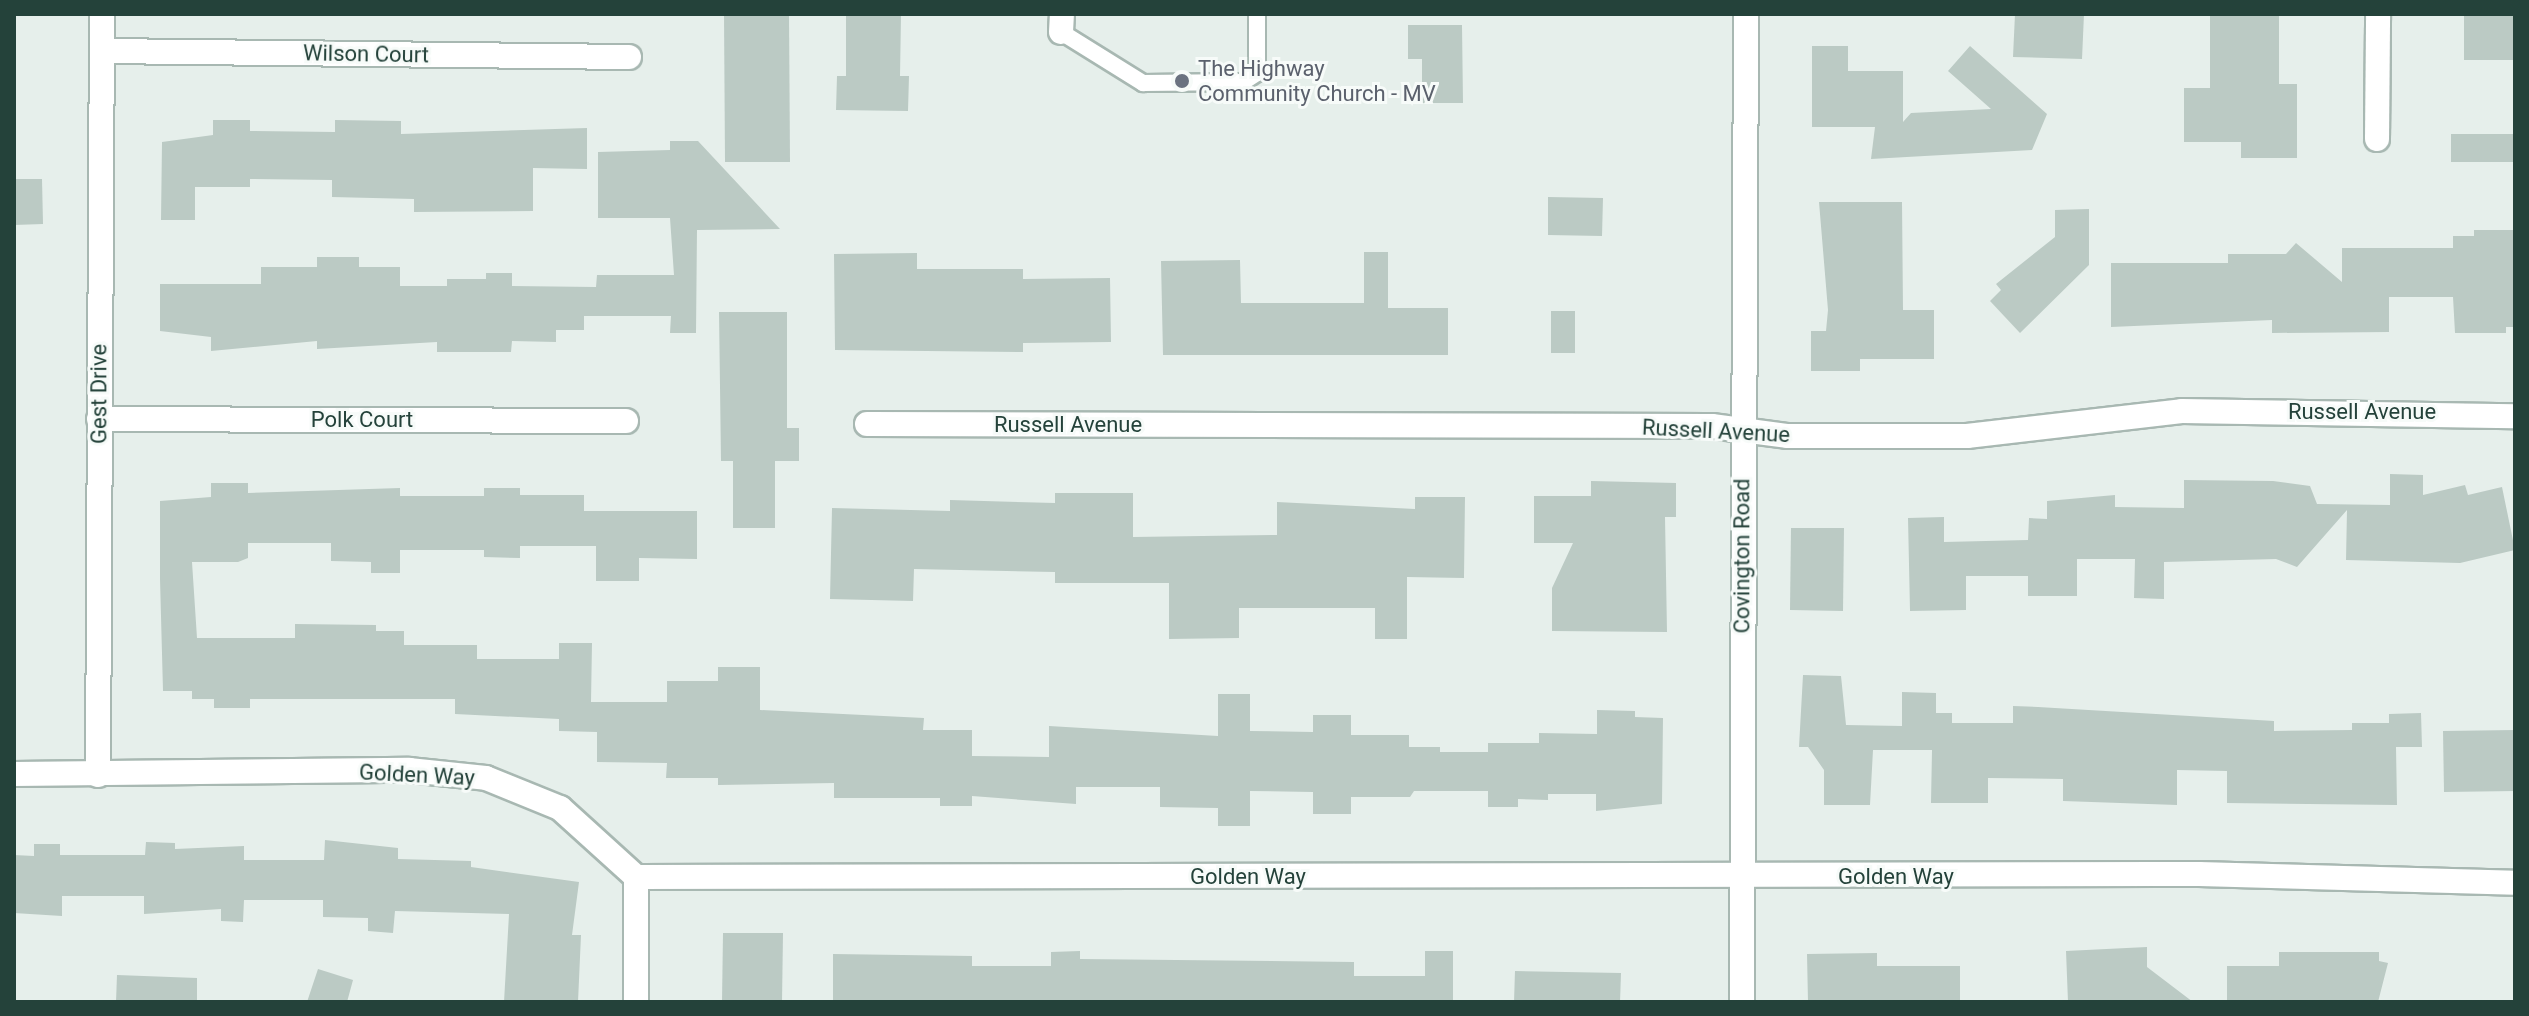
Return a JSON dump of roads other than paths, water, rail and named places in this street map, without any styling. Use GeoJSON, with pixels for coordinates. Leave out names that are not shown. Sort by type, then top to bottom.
{"type":"FeatureCollection","features":[{"type":"Feature","properties":{"kind":"street","name":"Gest Drive"},"geometry":{"type":"LineString","coordinates":[[98,775],[102,14]]}},
{"type":"Feature","properties":{"kind":"street","name":"Covington Road"},"geometry":{"type":"LineString","coordinates":[[1742,1002],[1746,14]]}},
{"type":"Feature","properties":{"kind":"street"},"geometry":{"type":"LineString","coordinates":[[2377,139],[2378,14]]}},
{"type":"Feature","properties":{"kind":"street","name":"Wilson Court"},"geometry":{"type":"LineString","coordinates":[[102,51],[629,57]]}},
{"type":"Feature","properties":{"kind":"street","name":"Russell Avenue"},"geometry":{"type":"LineString","coordinates":[[867,424],[1743,430],[1967,436],[2182,411],[2515,416]]}},
{"type":"Feature","properties":{"kind":"street","name":"Polk Court"},"geometry":{"type":"LineString","coordinates":[[99,419],[626,421]]}},
{"type":"Feature","properties":{"kind":"street","name":"Golden Way"},"geometry":{"type":"LineString","coordinates":[[14,774],[409,770],[486,778],[560,808],[636,877],[1741,878],[2199,874],[2515,883]]}},
{"type":"Feature","properties":{"kind":"street"},"geometry":{"type":"LineString","coordinates":[[636,877],[636,1002]]}},
{"type":"Feature","properties":{"kind":"lane"},"geometry":{"type":"LineString","coordinates":[[1062,23],[1143,83],[1243,82],[1257,73],[1257,14]]}},
{"type":"Feature","properties":{"kind":"place","name":"The Highway Community Church - MV"},"geometry":{"type":"Point","coordinates":[1182,81]}}]}
